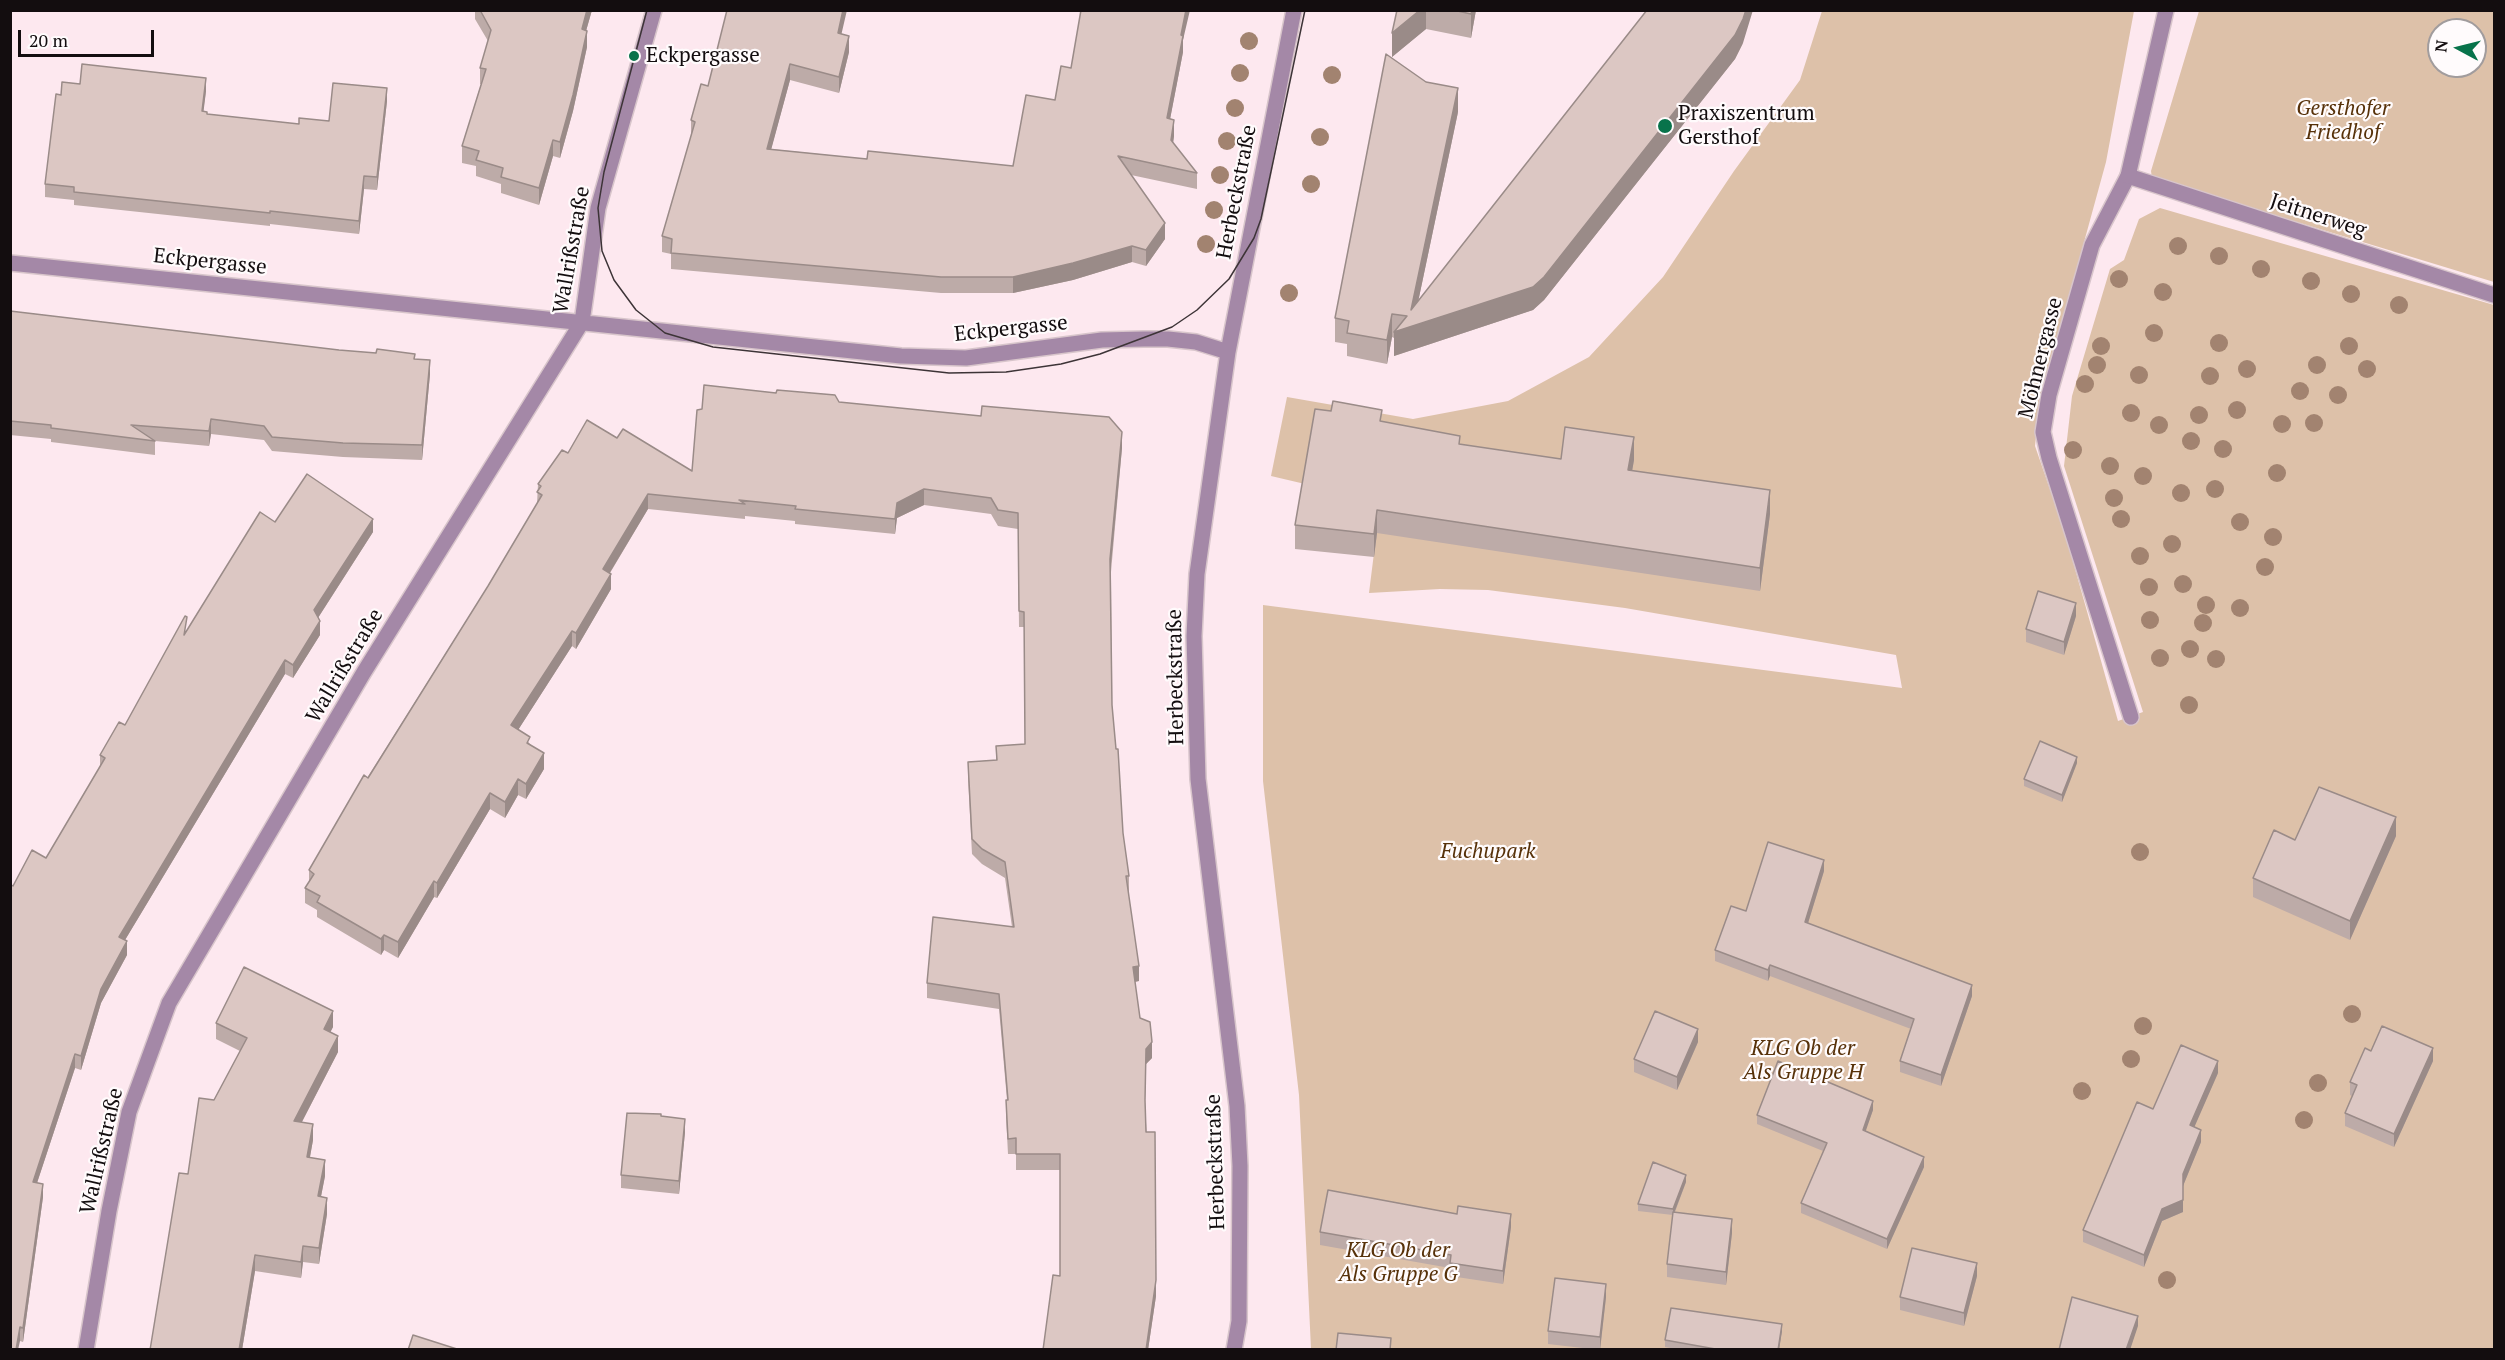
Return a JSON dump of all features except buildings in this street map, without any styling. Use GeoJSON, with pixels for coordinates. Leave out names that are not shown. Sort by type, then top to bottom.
{"type":"FeatureCollection","features":[{"type":"Feature","properties":{"kind":"street","name":"Wallrißstraße"},"geometry":{"type":"LineString","coordinates":[[86,1350],[109,1211],[129,1112],[169,1003],[364,672],[582,322],[598,208],[654,10]]}},
{"type":"Feature","properties":{"kind":"street","name":"Herbeckstraße"},"geometry":{"type":"LineString","coordinates":[[1234,1350],[1239,1321],[1240,1166],[1237,1106],[1198,779],[1194,636],[1197,574],[1228,352],[1294,10]]}},
{"type":"Feature","properties":{"kind":"street","name":"Möhnergasse"},"geometry":{"type":"LineString","coordinates":[[2131,717],[2049,458],[2043,432],[2049,395],[2092,245],[2128,176],[2166,10]]}},
{"type":"Feature","properties":{"kind":"street","name":"Jeitnerweg"},"geometry":{"type":"LineString","coordinates":[[2128,176],[2494,295]]}},
{"type":"Feature","properties":{"kind":"street","name":"Eckpergasse"},"geometry":{"type":"LineString","coordinates":[[10,263],[901,356],[966,358],[1102,340],[1156,339],[1196,342],[1228,352]]}},
{"type":"Feature","properties":{"kind":"green space"},"geometry":{"type":"Polygon","coordinates":[[[1822,11],[2134,11],[2106,162],[2039,406],[2035,446],[2064,530],[2118,721],[2143,712],[2064,466],[2072,396],[2110,269],[2124,260],[2139,219],[2160,208],[2494,305],[2494,1349],[1311,1349],[1299,1095],[1263,781],[1263,605],[1902,688],[1896,655],[1625,608],[1488,590],[1440,589],[1369,593],[1378,521],[1560,486],[1305,484],[1271,476],[1287,397],[1413,419],[1508,401],[1589,357],[1663,277],[1734,171],[1800,80],[1822,11]]]}},
{"type":"Feature","properties":{"kind":"green space","name":"Gersthofer Friedhof"},"geometry":{"type":"Polygon","coordinates":[[[2199,11],[2494,11],[2494,282],[2152,178],[2151,171],[2199,11]]]}},
{"type":"Feature","properties":{"kind":"tram line"},"geometry":{"type":"LineString","coordinates":[[647,10],[604,172],[598,208],[602,251],[614,280],[636,310],[665,333],[713,347],[949,373],[1006,372],[1061,364],[1100,354],[1172,327],[1197,310],[1229,279],[1254,238],[1261,219],[1305,10]]}},
{"type":"Feature","properties":{"kind":"place","name":"Eckpergasse"},"geometry":{"type":"Point","coordinates":[634,56]}},
{"type":"Feature","properties":{"kind":"place","name":"Praxiszentrum Gersthof"},"geometry":{"type":"Point","coordinates":[1665,126]}},
{"type":"Feature","properties":{"kind":"park label","name":"Fuchupark"},"geometry":{"type":"Point","coordinates":[1488,852]}},
{"type":"Feature","properties":{"kind":"park label","name":"KLG Ob der Als Gruppe H"},"geometry":{"type":"Point","coordinates":[1803,1061]}},
{"type":"Feature","properties":{"kind":"park label","name":"KLG Ob der Als Gruppe G"},"geometry":{"type":"Point","coordinates":[1398,1263]}}]}
